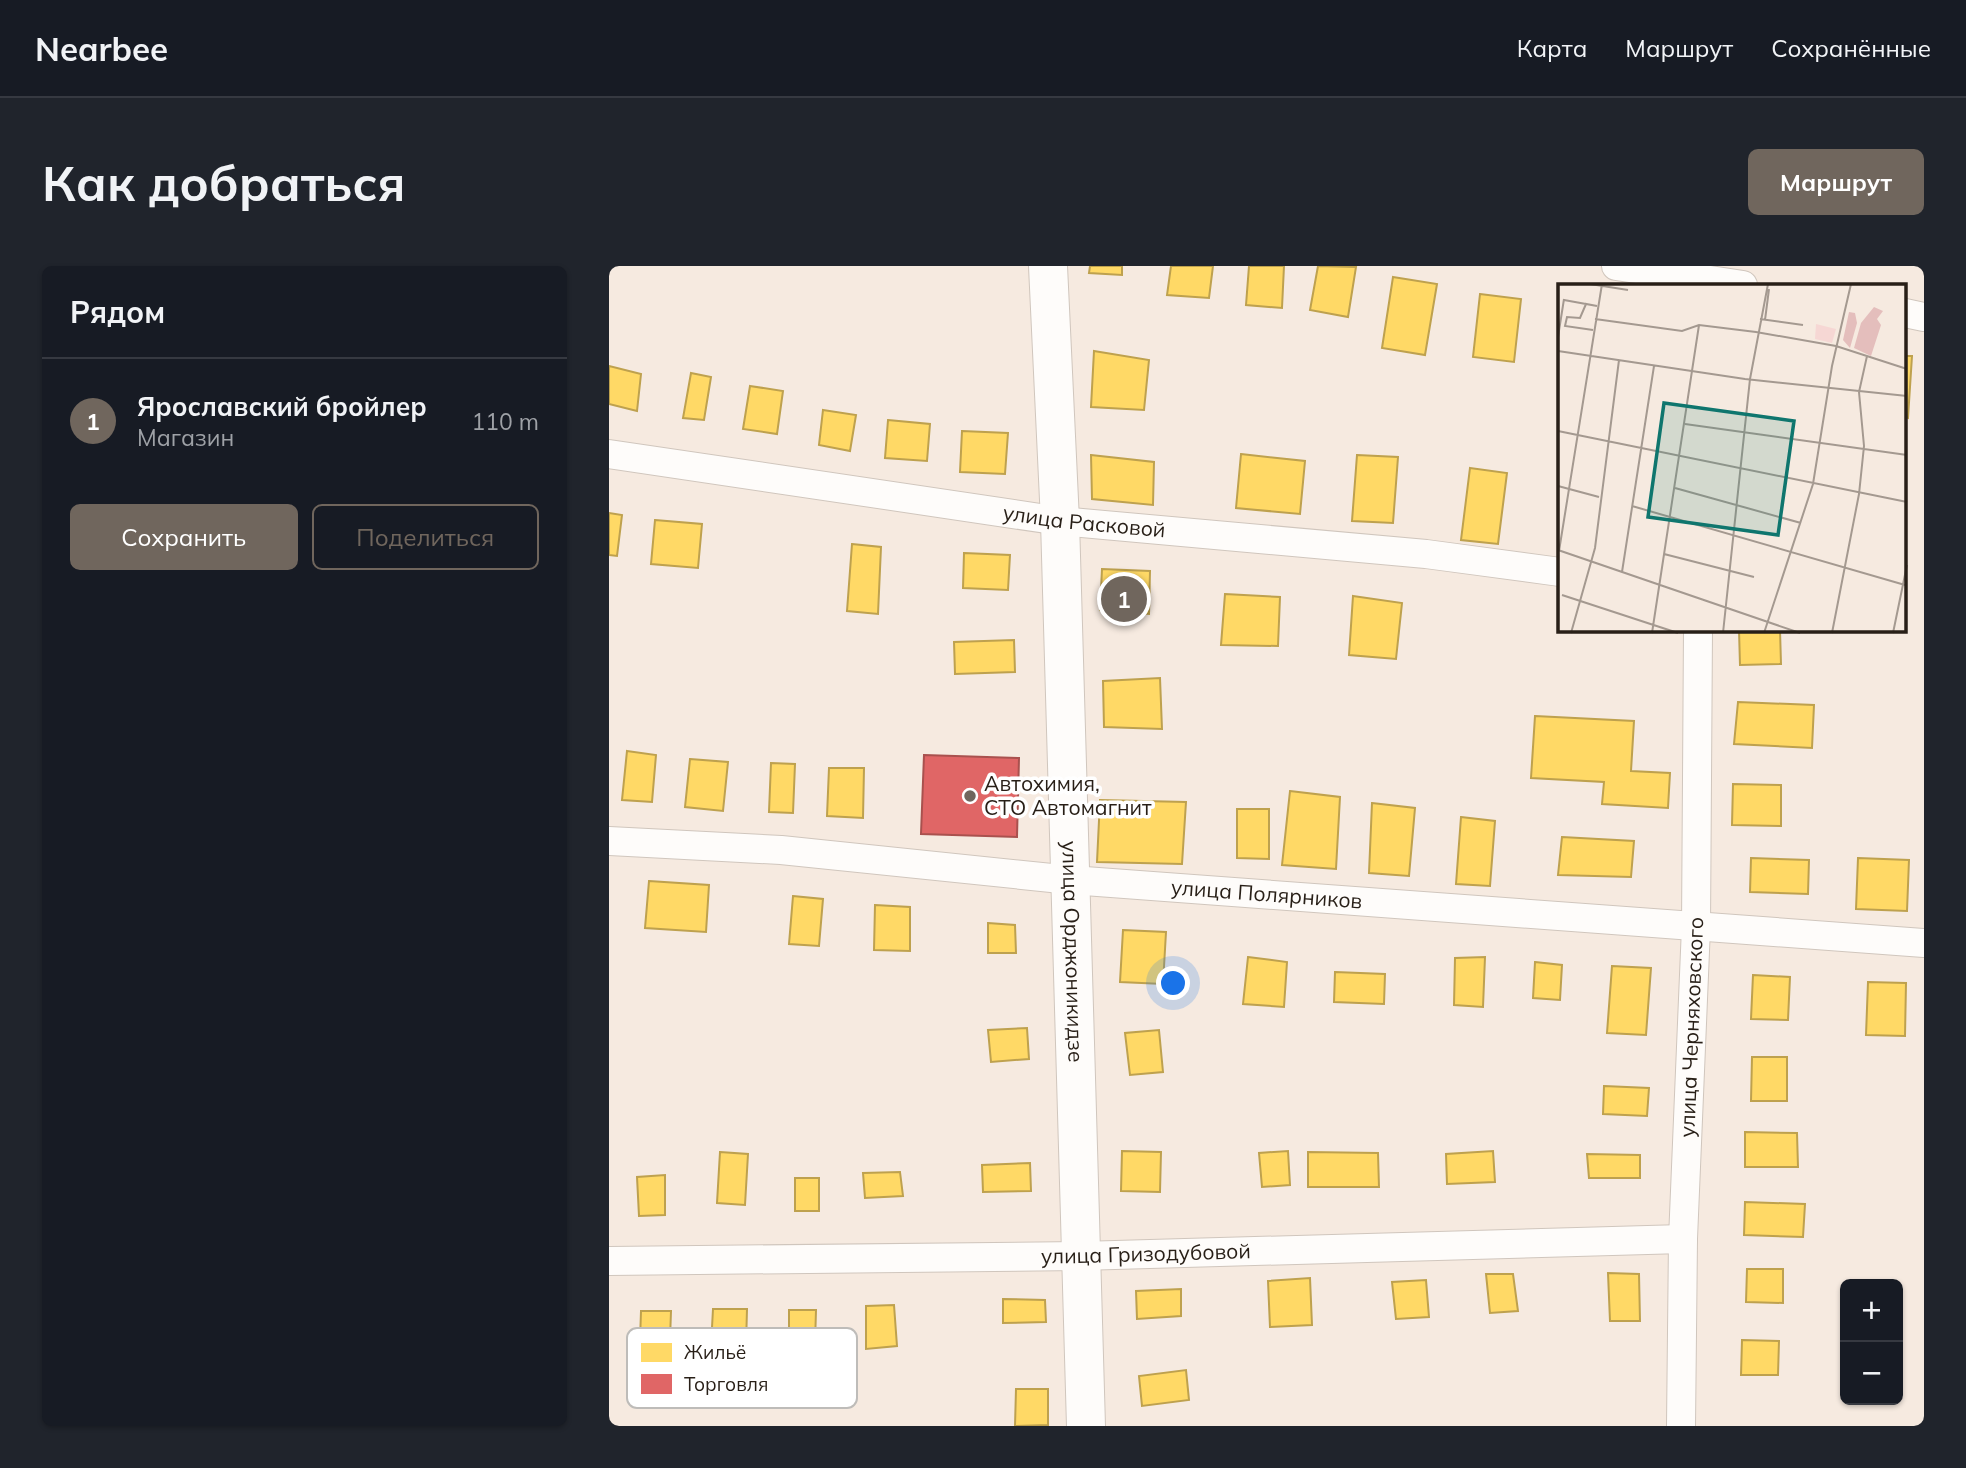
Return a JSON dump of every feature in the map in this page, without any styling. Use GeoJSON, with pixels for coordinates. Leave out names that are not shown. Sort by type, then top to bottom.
{"type":"FeatureCollection","features":[{"type":"Feature","properties":{"kind":"main road","name":"улица Орджоникидзе"},"geometry":{"type":"LineString","coordinates":[[1048,266],[1060,521],[1086,1426]]}},
{"type":"Feature","properties":{"kind":"street"},"geometry":{"type":"LineString","coordinates":[[1616,266],[1738,284]]}},
{"type":"Feature","properties":{"kind":"street"},"geometry":{"type":"LineString","coordinates":[[1906,313],[1924,317]]}},
{"type":"Feature","properties":{"kind":"street","name":"улица Расковой"},"geometry":{"type":"LineString","coordinates":[[609,454],[1060,521],[1426,554],[1558,572]]}},
{"type":"Feature","properties":{"kind":"street","name":"улица Черняховского"},"geometry":{"type":"LineString","coordinates":[[1681,1426],[1683,1239],[1696,927],[1698,632]]}},
{"type":"Feature","properties":{"kind":"street","name":"улица Полярников"},"geometry":{"type":"LineString","coordinates":[[609,841],[781,850],[1071,880],[1924,943]]}},
{"type":"Feature","properties":{"kind":"street","name":"улица Гризодубовой"},"geometry":{"type":"LineString","coordinates":[[609,1261],[1080,1256],[1683,1239]]}},
{"type":"Feature","properties":{"kind":"building: Жильё"},"geometry":{"type":"Polygon","coordinates":[[[1090,266],[1122,266],[1122,275],[1089,273],[1090,266]]]}},
{"type":"Feature","properties":{"kind":"building: Жильё"},"geometry":{"type":"Polygon","coordinates":[[[1171,266],[1213,266],[1209,298],[1167,295],[1171,266]]]}},
{"type":"Feature","properties":{"kind":"building: Жильё"},"geometry":{"type":"Polygon","coordinates":[[[1249,266],[1284,266],[1282,308],[1246,305],[1249,266]]]}},
{"type":"Feature","properties":{"kind":"building: Жильё"},"geometry":{"type":"Polygon","coordinates":[[[1318,266],[1356,267],[1348,317],[1310,310],[1318,266]]]}},
{"type":"Feature","properties":{"kind":"building: Жильё"},"geometry":{"type":"Polygon","coordinates":[[[1393,277],[1437,284],[1425,355],[1382,348],[1393,277]]]}},
{"type":"Feature","properties":{"kind":"building: Жильё"},"geometry":{"type":"Polygon","coordinates":[[[1480,294],[1521,299],[1514,362],[1473,357],[1480,294]]]}},
{"type":"Feature","properties":{"kind":"building: Жильё"},"geometry":{"type":"Polygon","coordinates":[[[1094,351],[1149,360],[1144,410],[1091,407],[1094,351]]]}},
{"type":"Feature","properties":{"kind":"building: Жильё"},"geometry":{"type":"Polygon","coordinates":[[[1906,356],[1912,356],[1908,418],[1906,356]]]}},
{"type":"Feature","properties":{"kind":"building: Жильё"},"geometry":{"type":"Polygon","coordinates":[[[609,366],[641,374],[637,411],[609,404],[609,366]]]}},
{"type":"Feature","properties":{"kind":"building: Жильё"},"geometry":{"type":"Polygon","coordinates":[[[691,373],[711,377],[704,420],[683,418],[691,373]]]}},
{"type":"Feature","properties":{"kind":"building: Жильё"},"geometry":{"type":"Polygon","coordinates":[[[750,386],[783,391],[777,434],[743,429],[750,386]]]}},
{"type":"Feature","properties":{"kind":"building: Жильё"},"geometry":{"type":"Polygon","coordinates":[[[823,410],[856,415],[850,451],[819,445],[823,410]]]}},
{"type":"Feature","properties":{"kind":"building: Жильё"},"geometry":{"type":"Polygon","coordinates":[[[888,420],[930,424],[927,461],[885,458],[888,420]]]}},
{"type":"Feature","properties":{"kind":"building: Жильё"},"geometry":{"type":"Polygon","coordinates":[[[962,431],[1008,433],[1005,474],[960,472],[962,431]]]}},
{"type":"Feature","properties":{"kind":"building: Жильё"},"geometry":{"type":"Polygon","coordinates":[[[1241,454],[1305,461],[1300,514],[1236,508],[1241,454]]]}},
{"type":"Feature","properties":{"kind":"building: Жильё"},"geometry":{"type":"Polygon","coordinates":[[[1091,455],[1154,462],[1153,505],[1092,499],[1091,455]]]}},
{"type":"Feature","properties":{"kind":"building: Жильё"},"geometry":{"type":"Polygon","coordinates":[[[1357,455],[1398,457],[1393,523],[1352,521],[1357,455]]]}},
{"type":"Feature","properties":{"kind":"building: Жильё"},"geometry":{"type":"Polygon","coordinates":[[[1470,468],[1507,473],[1498,544],[1461,540],[1470,468]]]}},
{"type":"Feature","properties":{"kind":"building: Жильё"},"geometry":{"type":"Polygon","coordinates":[[[609,513],[622,515],[617,556],[609,555],[609,513]]]}},
{"type":"Feature","properties":{"kind":"building: Жильё"},"geometry":{"type":"Polygon","coordinates":[[[655,520],[702,524],[698,568],[651,564],[655,520]]]}},
{"type":"Feature","properties":{"kind":"building: Жильё"},"geometry":{"type":"Polygon","coordinates":[[[852,544],[881,547],[878,614],[847,611],[852,544]]]}},
{"type":"Feature","properties":{"kind":"building: Жильё"},"geometry":{"type":"Polygon","coordinates":[[[964,553],[1010,555],[1008,590],[963,588],[964,553]]]}},
{"type":"Feature","properties":{"kind":"building: Жильё"},"geometry":{"type":"Polygon","coordinates":[[[1102,569],[1150,571],[1149,614],[1100,610],[1102,569]]]}},
{"type":"Feature","properties":{"kind":"building: Жильё"},"geometry":{"type":"Polygon","coordinates":[[[1225,594],[1280,597],[1278,646],[1221,645],[1225,594]]]}},
{"type":"Feature","properties":{"kind":"building: Жильё"},"geometry":{"type":"Polygon","coordinates":[[[1353,596],[1402,603],[1396,659],[1349,655],[1353,596]]]}},
{"type":"Feature","properties":{"kind":"building: Жильё"},"geometry":{"type":"Polygon","coordinates":[[[1739,632],[1780,632],[1781,664],[1740,665],[1739,632]]]}},
{"type":"Feature","properties":{"kind":"building: Жильё"},"geometry":{"type":"Polygon","coordinates":[[[1014,640],[1015,672],[955,674],[954,642],[1014,640]]]}},
{"type":"Feature","properties":{"kind":"building: Жильё"},"geometry":{"type":"Polygon","coordinates":[[[1160,678],[1162,729],[1104,727],[1103,681],[1160,678]]]}},
{"type":"Feature","properties":{"kind":"building: Жильё"},"geometry":{"type":"Polygon","coordinates":[[[1738,702],[1814,705],[1812,748],[1734,744],[1738,702]]]}},
{"type":"Feature","properties":{"kind":"building: Жильё"},"geometry":{"type":"Polygon","coordinates":[[[1535,716],[1634,721],[1631,771],[1670,773],[1668,808],[1602,804],[1604,782],[1531,778],[1535,716]]]}},
{"type":"Feature","properties":{"kind":"building: Жильё"},"geometry":{"type":"Polygon","coordinates":[[[627,751],[656,755],[652,802],[622,800],[627,751]]]}},
{"type":"Feature","properties":{"kind":"building: Жильё"},"geometry":{"type":"Polygon","coordinates":[[[690,759],[728,762],[723,811],[685,807],[690,759]]]}},
{"type":"Feature","properties":{"kind":"building: Жильё"},"geometry":{"type":"Polygon","coordinates":[[[771,763],[795,764],[793,813],[769,812],[771,763]]]}},
{"type":"Feature","properties":{"kind":"building: Жильё"},"geometry":{"type":"Polygon","coordinates":[[[829,768],[864,768],[863,818],[827,816],[829,768]]]}},
{"type":"Feature","properties":{"kind":"building: Жильё"},"geometry":{"type":"Polygon","coordinates":[[[1733,784],[1781,785],[1781,826],[1732,825],[1733,784]]]}},
{"type":"Feature","properties":{"kind":"building: Жильё"},"geometry":{"type":"Polygon","coordinates":[[[1290,791],[1340,797],[1336,869],[1282,865],[1290,791]]]}},
{"type":"Feature","properties":{"kind":"building: Жильё"},"geometry":{"type":"Polygon","coordinates":[[[1100,800],[1186,802],[1182,864],[1097,862],[1100,800]]]}},
{"type":"Feature","properties":{"kind":"building: Жильё"},"geometry":{"type":"Polygon","coordinates":[[[1372,803],[1415,808],[1409,876],[1369,873],[1372,803]]]}},
{"type":"Feature","properties":{"kind":"building: Жильё"},"geometry":{"type":"Polygon","coordinates":[[[1237,809],[1269,809],[1269,859],[1237,858],[1237,809]]]}},
{"type":"Feature","properties":{"kind":"building: Жильё"},"geometry":{"type":"Polygon","coordinates":[[[1461,817],[1495,821],[1490,886],[1456,884],[1461,817]]]}},
{"type":"Feature","properties":{"kind":"building: Жильё"},"geometry":{"type":"Polygon","coordinates":[[[1562,837],[1634,841],[1631,877],[1558,875],[1562,837]]]}},
{"type":"Feature","properties":{"kind":"building: Жильё"},"geometry":{"type":"Polygon","coordinates":[[[1751,858],[1809,860],[1808,894],[1750,892],[1751,858]]]}},
{"type":"Feature","properties":{"kind":"building: Жильё"},"geometry":{"type":"Polygon","coordinates":[[[1858,858],[1909,860],[1907,911],[1856,909],[1858,858]]]}},
{"type":"Feature","properties":{"kind":"building: Жильё"},"geometry":{"type":"Polygon","coordinates":[[[649,881],[709,885],[706,932],[645,928],[649,881]]]}},
{"type":"Feature","properties":{"kind":"building: Жильё"},"geometry":{"type":"Polygon","coordinates":[[[793,896],[823,899],[819,946],[789,944],[793,896]]]}},
{"type":"Feature","properties":{"kind":"building: Жильё"},"geometry":{"type":"Polygon","coordinates":[[[875,905],[910,907],[910,951],[874,950],[875,905]]]}},
{"type":"Feature","properties":{"kind":"building: Жильё"},"geometry":{"type":"Polygon","coordinates":[[[988,923],[1015,925],[1016,953],[988,953],[988,923]]]}},
{"type":"Feature","properties":{"kind":"building: Жильё"},"geometry":{"type":"Polygon","coordinates":[[[1123,930],[1166,932],[1163,984],[1120,982],[1123,930]]]}},
{"type":"Feature","properties":{"kind":"building: Жильё"},"geometry":{"type":"Polygon","coordinates":[[[1248,957],[1287,962],[1284,1007],[1243,1004],[1248,957]]]}},
{"type":"Feature","properties":{"kind":"building: Жильё"},"geometry":{"type":"Polygon","coordinates":[[[1485,957],[1483,1007],[1454,1005],[1455,958],[1485,957]]]}},
{"type":"Feature","properties":{"kind":"building: Жильё"},"geometry":{"type":"Polygon","coordinates":[[[1535,962],[1562,965],[1560,1000],[1533,998],[1535,962]]]}},
{"type":"Feature","properties":{"kind":"building: Жильё"},"geometry":{"type":"Polygon","coordinates":[[[1612,966],[1651,968],[1646,1035],[1607,1033],[1612,966]]]}},
{"type":"Feature","properties":{"kind":"building: Жильё"},"geometry":{"type":"Polygon","coordinates":[[[1335,972],[1385,974],[1384,1004],[1334,1002],[1335,972]]]}},
{"type":"Feature","properties":{"kind":"building: Жильё"},"geometry":{"type":"Polygon","coordinates":[[[1753,975],[1790,977],[1788,1020],[1751,1019],[1753,975]]]}},
{"type":"Feature","properties":{"kind":"building: Жильё"},"geometry":{"type":"Polygon","coordinates":[[[1868,982],[1906,983],[1905,1036],[1866,1035],[1868,982]]]}},
{"type":"Feature","properties":{"kind":"building: Жильё"},"geometry":{"type":"Polygon","coordinates":[[[1027,1028],[1029,1059],[991,1062],[988,1030],[1027,1028]]]}},
{"type":"Feature","properties":{"kind":"building: Жильё"},"geometry":{"type":"Polygon","coordinates":[[[1159,1030],[1163,1072],[1130,1075],[1125,1033],[1159,1030]]]}},
{"type":"Feature","properties":{"kind":"building: Жильё"},"geometry":{"type":"Polygon","coordinates":[[[1752,1057],[1787,1057],[1787,1101],[1751,1101],[1752,1057]]]}},
{"type":"Feature","properties":{"kind":"building: Жильё"},"geometry":{"type":"Polygon","coordinates":[[[1604,1086],[1649,1088],[1647,1116],[1603,1114],[1604,1086]]]}},
{"type":"Feature","properties":{"kind":"building: Жильё"},"geometry":{"type":"Polygon","coordinates":[[[1745,1132],[1797,1133],[1798,1167],[1745,1167],[1745,1132]]]}},
{"type":"Feature","properties":{"kind":"building: Жильё"},"geometry":{"type":"Polygon","coordinates":[[[1122,1151],[1161,1152],[1160,1192],[1121,1191],[1122,1151]]]}},
{"type":"Feature","properties":{"kind":"building: Жильё"},"geometry":{"type":"Polygon","coordinates":[[[1288,1151],[1290,1185],[1262,1187],[1259,1153],[1288,1151]]]}},
{"type":"Feature","properties":{"kind":"building: Жильё"},"geometry":{"type":"Polygon","coordinates":[[[1493,1151],[1495,1182],[1447,1184],[1446,1154],[1493,1151]]]}},
{"type":"Feature","properties":{"kind":"building: Жильё"},"geometry":{"type":"Polygon","coordinates":[[[720,1152],[748,1154],[745,1205],[717,1203],[720,1152]]]}},
{"type":"Feature","properties":{"kind":"building: Жильё"},"geometry":{"type":"Polygon","coordinates":[[[1308,1152],[1378,1153],[1379,1187],[1308,1187],[1308,1152]]]}},
{"type":"Feature","properties":{"kind":"building: Жильё"},"geometry":{"type":"Polygon","coordinates":[[[1587,1154],[1640,1155],[1640,1178],[1589,1178],[1587,1154]]]}},
{"type":"Feature","properties":{"kind":"building: Жильё"},"geometry":{"type":"Polygon","coordinates":[[[1030,1163],[1031,1191],[983,1192],[982,1165],[1030,1163]]]}},
{"type":"Feature","properties":{"kind":"building: Жильё"},"geometry":{"type":"Polygon","coordinates":[[[900,1172],[903,1196],[865,1198],[863,1173],[900,1172]]]}},
{"type":"Feature","properties":{"kind":"building: Жильё"},"geometry":{"type":"Polygon","coordinates":[[[665,1175],[665,1215],[639,1216],[637,1177],[665,1175]]]}},
{"type":"Feature","properties":{"kind":"building: Жильё"},"geometry":{"type":"Polygon","coordinates":[[[795,1178],[819,1178],[819,1211],[795,1211],[795,1178]]]}},
{"type":"Feature","properties":{"kind":"building: Жильё"},"geometry":{"type":"Polygon","coordinates":[[[1745,1202],[1805,1204],[1803,1237],[1744,1235],[1745,1202]]]}},
{"type":"Feature","properties":{"kind":"building: Жильё"},"geometry":{"type":"Polygon","coordinates":[[[1747,1269],[1783,1269],[1783,1303],[1746,1302],[1747,1269]]]}},
{"type":"Feature","properties":{"kind":"building: Жильё"},"geometry":{"type":"Polygon","coordinates":[[[1608,1273],[1639,1274],[1640,1321],[1610,1321],[1608,1273]]]}},
{"type":"Feature","properties":{"kind":"building: Жильё"},"geometry":{"type":"Polygon","coordinates":[[[1486,1274],[1513,1274],[1518,1311],[1490,1313],[1486,1274]]]}},
{"type":"Feature","properties":{"kind":"building: Жильё"},"geometry":{"type":"Polygon","coordinates":[[[1310,1278],[1312,1325],[1270,1327],[1268,1281],[1310,1278]]]}},
{"type":"Feature","properties":{"kind":"building: Жильё"},"geometry":{"type":"Polygon","coordinates":[[[1426,1280],[1429,1317],[1396,1319],[1392,1282],[1426,1280]]]}},
{"type":"Feature","properties":{"kind":"building: Жильё"},"geometry":{"type":"Polygon","coordinates":[[[1181,1289],[1181,1316],[1137,1319],[1136,1291],[1181,1289]]]}},
{"type":"Feature","properties":{"kind":"building: Жильё"},"geometry":{"type":"Polygon","coordinates":[[[1003,1299],[1045,1300],[1046,1322],[1003,1323],[1003,1299]]]}},
{"type":"Feature","properties":{"kind":"building: Жильё"},"geometry":{"type":"Polygon","coordinates":[[[894,1305],[897,1346],[866,1349],[866,1306],[894,1305]]]}},
{"type":"Feature","properties":{"kind":"building: Жильё"},"geometry":{"type":"Polygon","coordinates":[[[713,1309],[747,1309],[746,1328],[712,1328],[713,1309]]]}},
{"type":"Feature","properties":{"kind":"building: Жильё"},"geometry":{"type":"Polygon","coordinates":[[[789,1310],[816,1310],[815,1328],[789,1328],[789,1310]]]}},
{"type":"Feature","properties":{"kind":"building: Жильё"},"geometry":{"type":"Polygon","coordinates":[[[641,1311],[671,1311],[670,1328],[640,1328],[641,1311]]]}},
{"type":"Feature","properties":{"kind":"building: Жильё"},"geometry":{"type":"Polygon","coordinates":[[[1742,1340],[1779,1341],[1778,1375],[1741,1375],[1742,1340]]]}},
{"type":"Feature","properties":{"kind":"building: Жильё"},"geometry":{"type":"Polygon","coordinates":[[[1186,1370],[1189,1400],[1142,1406],[1139,1376],[1186,1370]]]}},
{"type":"Feature","properties":{"kind":"building: Жильё"},"geometry":{"type":"Polygon","coordinates":[[[1016,1389],[1048,1389],[1048,1425],[1015,1426],[1016,1389]]]}},
{"type":"Feature","properties":{"kind":"building: Торговля","name":"Автохимия, СТО Автомагнит"},"geometry":{"type":"Polygon","coordinates":[[[924,755],[1019,758],[1017,837],[921,834],[924,755]]]}},
{"type":"Feature","properties":{"kind":"place","name":"Ярославский бройлер"},"geometry":{"type":"Point","coordinates":[1124,599]}},
{"type":"Feature","properties":{"kind":"place","name":"Автохимия, СТО Автомагнит"},"geometry":{"type":"Point","coordinates":[970,796]}}]}
